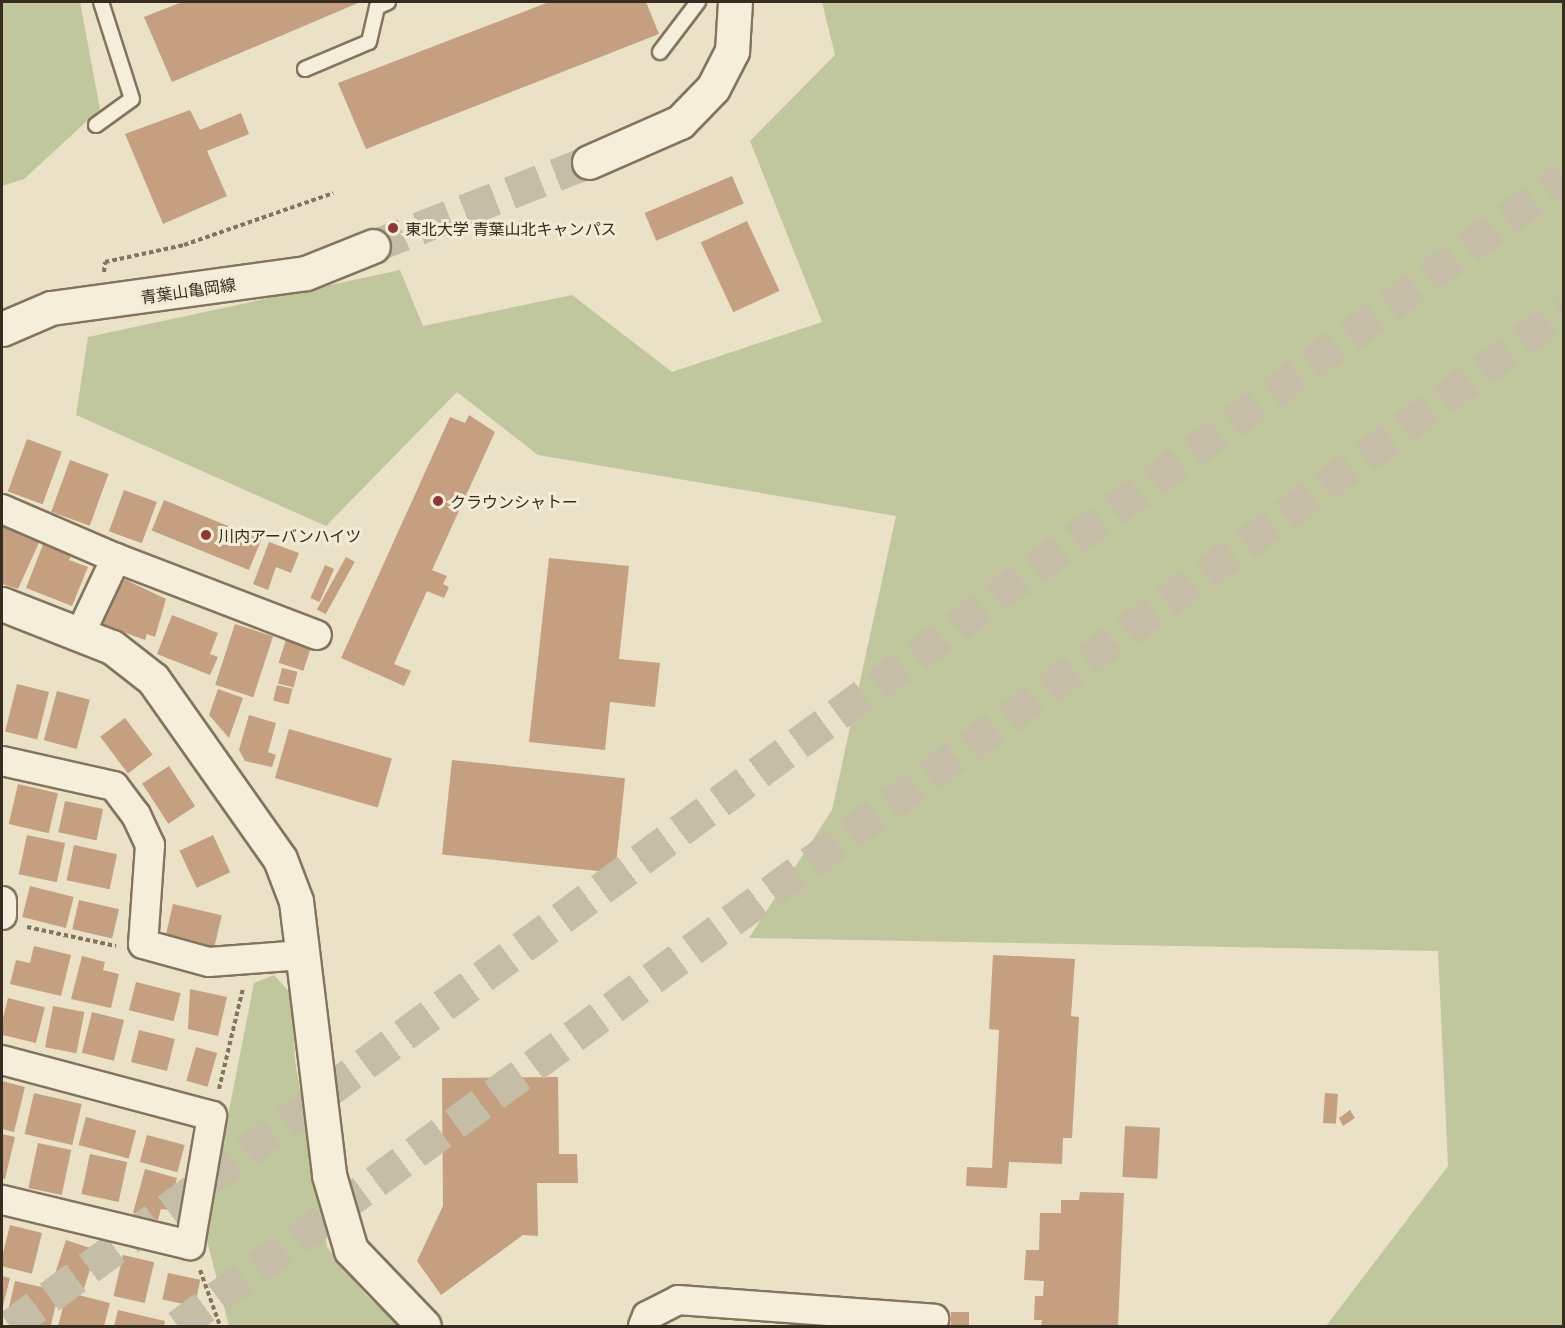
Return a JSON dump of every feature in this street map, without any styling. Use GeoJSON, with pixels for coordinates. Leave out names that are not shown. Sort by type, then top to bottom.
{"type":"FeatureCollection","features":[{"type":"Feature","properties":{"kind":"street"},"geometry":{"type":"LineString","coordinates":[[589,162],[680,122],[713,88],[732,51],[735,2]]}},
{"type":"Feature","properties":{"kind":"street","name":"青葉山亀岡線"},"geometry":{"type":"LineString","coordinates":[[2,329],[51,308],[306,273],[374,246]]}},
{"type":"Feature","properties":{"kind":"street"},"geometry":{"type":"LineString","coordinates":[[2,508],[116,558],[317,635]]}},
{"type":"Feature","properties":{"kind":"street"},"geometry":{"type":"LineString","coordinates":[[80,634],[116,558]]}},
{"type":"Feature","properties":{"kind":"street"},"geometry":{"type":"LineString","coordinates":[[2,604],[112,647],[153,679],[280,859],[296,901],[329,1175],[351,1250],[424,1326]]}},
{"type":"Feature","properties":{"kind":"street"},"geometry":{"type":"LineString","coordinates":[[2,761],[114,786],[136,814],[150,845],[143,944],[209,962],[303,955]]}},
{"type":"Feature","properties":{"kind":"street"},"geometry":{"type":"LineString","coordinates":[[2,1060],[213,1116],[190,1245],[2,1200]]}},
{"type":"Feature","properties":{"kind":"street"},"geometry":{"type":"LineString","coordinates":[[643,1326],[647,1316],[678,1300],[927,1321]]}},
{"type":"Feature","properties":{"kind":"lane"},"geometry":{"type":"LineString","coordinates":[[96,125],[132,99],[101,2]]}},
{"type":"Feature","properties":{"kind":"lane"},"geometry":{"type":"LineString","coordinates":[[305,69],[369,42],[377,7],[388,2]]}},
{"type":"Feature","properties":{"kind":"lane"},"geometry":{"type":"LineString","coordinates":[[660,52],[698,2]]}},
{"type":"Feature","properties":{"kind":"path"},"geometry":{"type":"LineString","coordinates":[[101,301],[105,262],[184,245],[333,193]]}},
{"type":"Feature","properties":{"kind":"path"},"geometry":{"type":"LineString","coordinates":[[5,913],[127,949],[143,944]]}},
{"type":"Feature","properties":{"kind":"path"},"geometry":{"type":"LineString","coordinates":[[218,1090],[241,994]]}},
{"type":"Feature","properties":{"kind":"path"},"geometry":{"type":"LineString","coordinates":[[190,1245],[220,1326]]}},
{"type":"Feature","properties":{"kind":"green space"},"geometry":{"type":"Polygon","coordinates":[[[2,2],[80,2],[100,109],[24,179],[2,186],[2,2]]]}},
{"type":"Feature","properties":{"kind":"green space"},"geometry":{"type":"Polygon","coordinates":[[[822,2],[1563,2],[1563,1326],[1326,1326],[1448,1166],[1438,951],[749,938],[832,810],[896,516],[538,455],[457,392],[326,526],[76,415],[88,337],[400,270],[423,326],[572,295],[672,372],[822,322],[750,141],[835,55],[822,2]]]}},
{"type":"Feature","properties":{"kind":"green space"},"geometry":{"type":"Polygon","coordinates":[[[274,975],[292,995],[295,1061],[327,1247],[366,1295],[401,1326],[229,1326],[205,1233],[254,983],[274,975]]]}},
{"type":"Feature","properties":{"kind":"building"},"geometry":{"type":"Polygon","coordinates":[[[182,2],[358,3],[172,82],[144,17],[182,2]]]}},
{"type":"Feature","properties":{"kind":"building"},"geometry":{"type":"Polygon","coordinates":[[[549,2],[646,2],[659,34],[366,149],[338,83],[549,2]]]}},
{"type":"Feature","properties":{"kind":"building"},"geometry":{"type":"Polygon","coordinates":[[[190,110],[200,130],[241,113],[249,134],[207,151],[227,196],[163,224],[125,134],[190,110]]]}},
{"type":"Feature","properties":{"kind":"building"},"geometry":{"type":"Polygon","coordinates":[[[732,176],[744,204],[656,241],[645,213],[732,176]]]}},
{"type":"Feature","properties":{"kind":"building"},"geometry":{"type":"Polygon","coordinates":[[[747,221],[780,291],[733,312],[701,243],[747,221]]]}},
{"type":"Feature","properties":{"kind":"building","name":"クラウンシャトー"},"geometry":{"type":"Polygon","coordinates":[[[469,415],[495,432],[432,570],[447,576],[443,584],[449,587],[444,598],[427,591],[394,664],[411,671],[404,686],[341,658],[450,417],[465,423],[469,415]]]}},
{"type":"Feature","properties":{"kind":"building"},"geometry":{"type":"Polygon","coordinates":[[[27,439],[62,452],[43,504],[8,492],[27,439]]]}},
{"type":"Feature","properties":{"kind":"building"},"geometry":{"type":"Polygon","coordinates":[[[70,460],[109,474],[90,526],[51,512],[70,460]]]}},
{"type":"Feature","properties":{"kind":"building"},"geometry":{"type":"Polygon","coordinates":[[[124,490],[157,502],[142,543],[109,531],[124,490]]]}},
{"type":"Feature","properties":{"kind":"building","name":"川内アーバンハイツ"},"geometry":{"type":"Polygon","coordinates":[[[164,500],[261,539],[249,570],[152,531],[164,500]]]}},
{"type":"Feature","properties":{"kind":"building"},"geometry":{"type":"Polygon","coordinates":[[[2,523],[41,538],[18,589],[2,584],[2,523]]]}},
{"type":"Feature","properties":{"kind":"building"},"geometry":{"type":"Polygon","coordinates":[[[46,537],[73,552],[69,560],[88,567],[72,606],[26,588],[46,537]]]}},
{"type":"Feature","properties":{"kind":"building"},"geometry":{"type":"Polygon","coordinates":[[[269,542],[299,553],[291,573],[276,567],[268,590],[253,584],[269,542]]]}},
{"type":"Feature","properties":{"kind":"building"},"geometry":{"type":"Polygon","coordinates":[[[346,557],[355,562],[326,614],[317,609],[346,557]]]}},
{"type":"Feature","properties":{"kind":"building"},"geometry":{"type":"Polygon","coordinates":[[[549,558],[629,566],[619,659],[660,663],[655,707],[610,702],[605,750],[529,742],[549,558]]]}},
{"type":"Feature","properties":{"kind":"building"},"geometry":{"type":"Polygon","coordinates":[[[325,565],[334,569],[319,602],[310,598],[325,565]]]}},
{"type":"Feature","properties":{"kind":"building"},"geometry":{"type":"Polygon","coordinates":[[[124,579],[166,599],[155,637],[147,634],[145,640],[101,624],[113,580],[123,583],[124,579]]]}},
{"type":"Feature","properties":{"kind":"building"},"geometry":{"type":"Polygon","coordinates":[[[172,615],[218,633],[210,654],[218,657],[210,675],[157,654],[172,615]]]}},
{"type":"Feature","properties":{"kind":"building"},"geometry":{"type":"Polygon","coordinates":[[[235,624],[273,636],[253,697],[215,685],[235,624]]]}},
{"type":"Feature","properties":{"kind":"building"},"geometry":{"type":"Polygon","coordinates":[[[286,640],[311,648],[303,671],[279,663],[286,640]]]}},
{"type":"Feature","properties":{"kind":"building"},"geometry":{"type":"Polygon","coordinates":[[[282,668],[298,672],[294,687],[278,684],[282,668]]]}},
{"type":"Feature","properties":{"kind":"building"},"geometry":{"type":"Polygon","coordinates":[[[17,684],[49,692],[37,740],[5,732],[17,684]]]}},
{"type":"Feature","properties":{"kind":"building"},"geometry":{"type":"Polygon","coordinates":[[[277,685],[293,689],[289,704],[273,701],[277,685]]]}},
{"type":"Feature","properties":{"kind":"building"},"geometry":{"type":"Polygon","coordinates":[[[218,689],[243,698],[229,738],[209,715],[218,689]]]}},
{"type":"Feature","properties":{"kind":"building"},"geometry":{"type":"Polygon","coordinates":[[[57,691],[90,700],[77,749],[44,740],[57,691]]]}},
{"type":"Feature","properties":{"kind":"building"},"geometry":{"type":"Polygon","coordinates":[[[249,715],[276,723],[268,752],[276,755],[272,767],[245,761],[239,750],[249,715]]]}},
{"type":"Feature","properties":{"kind":"building"},"geometry":{"type":"Polygon","coordinates":[[[125,718],[153,755],[128,773],[100,737],[125,718]]]}},
{"type":"Feature","properties":{"kind":"building"},"geometry":{"type":"Polygon","coordinates":[[[289,729],[392,758],[378,808],[275,778],[289,729]]]}},
{"type":"Feature","properties":{"kind":"building"},"geometry":{"type":"Polygon","coordinates":[[[452,760],[625,778],[615,873],[442,854],[452,760]]]}},
{"type":"Feature","properties":{"kind":"building"},"geometry":{"type":"Polygon","coordinates":[[[169,766],[195,806],[168,824],[142,783],[169,766]]]}},
{"type":"Feature","properties":{"kind":"building"},"geometry":{"type":"Polygon","coordinates":[[[18,784],[58,793],[49,833],[9,824],[18,784]]]}},
{"type":"Feature","properties":{"kind":"building"},"geometry":{"type":"Polygon","coordinates":[[[65,801],[103,809],[96,840],[58,832],[65,801]]]}},
{"type":"Feature","properties":{"kind":"building"},"geometry":{"type":"Polygon","coordinates":[[[27,835],[65,843],[57,882],[19,874],[27,835]]]}},
{"type":"Feature","properties":{"kind":"building"},"geometry":{"type":"Polygon","coordinates":[[[213,835],[230,872],[197,888],[179,851],[213,835]]]}},
{"type":"Feature","properties":{"kind":"building"},"geometry":{"type":"Polygon","coordinates":[[[74,845],[117,854],[110,889],[67,880],[74,845]]]}},
{"type":"Feature","properties":{"kind":"building"},"geometry":{"type":"Polygon","coordinates":[[[30,886],[74,897],[66,928],[22,917],[30,886]]]}},
{"type":"Feature","properties":{"kind":"building"},"geometry":{"type":"Polygon","coordinates":[[[79,900],[119,909],[112,938],[72,929],[79,900]]]}},
{"type":"Feature","properties":{"kind":"building"},"geometry":{"type":"Polygon","coordinates":[[[173,904],[222,915],[214,949],[165,938],[173,904]]]}},
{"type":"Feature","properties":{"kind":"building"},"geometry":{"type":"Polygon","coordinates":[[[34,946],[71,955],[61,996],[10,984],[16,960],[30,963],[34,946]]]}},
{"type":"Feature","properties":{"kind":"building"},"geometry":{"type":"Polygon","coordinates":[[[993,955],[1075,959],[1071,1016],[1079,1017],[1072,1138],[1063,1138],[1062,1164],[1009,1162],[1007,1188],[966,1186],[967,1167],[992,1168],[999,1030],[989,1029],[993,955]]]}},
{"type":"Feature","properties":{"kind":"building"},"geometry":{"type":"Polygon","coordinates":[[[82,956],[105,962],[103,970],[119,974],[111,1008],[71,999],[82,956]]]}},
{"type":"Feature","properties":{"kind":"building"},"geometry":{"type":"Polygon","coordinates":[[[136,982],[181,993],[174,1021],[129,1010],[136,982]]]}},
{"type":"Feature","properties":{"kind":"building"},"geometry":{"type":"Polygon","coordinates":[[[190,989],[227,997],[218,1036],[188,1029],[190,989]]]}},
{"type":"Feature","properties":{"kind":"building"},"geometry":{"type":"Polygon","coordinates":[[[8,998],[45,1007],[36,1043],[2,1035],[2,1022],[8,998]]]}},
{"type":"Feature","properties":{"kind":"building"},"geometry":{"type":"Polygon","coordinates":[[[53,1006],[84,1012],[76,1053],[45,1047],[53,1006]]]}},
{"type":"Feature","properties":{"kind":"building"},"geometry":{"type":"Polygon","coordinates":[[[92,1012],[124,1020],[114,1061],[82,1053],[92,1012]]]}},
{"type":"Feature","properties":{"kind":"building"},"geometry":{"type":"Polygon","coordinates":[[[139,1030],[175,1039],[167,1071],[131,1062],[139,1030]]]}},
{"type":"Feature","properties":{"kind":"building"},"geometry":{"type":"Polygon","coordinates":[[[196,1047],[217,1053],[208,1087],[186,1081],[196,1047]]]}},
{"type":"Feature","properties":{"kind":"building"},"geometry":{"type":"Polygon","coordinates":[[[558,1077],[559,1154],[577,1154],[578,1183],[537,1183],[538,1236],[523,1235],[441,1295],[417,1261],[443,1206],[442,1078],[558,1077]]]}},
{"type":"Feature","properties":{"kind":"building"},"geometry":{"type":"Polygon","coordinates":[[[2,1081],[25,1087],[14,1132],[2,1129],[2,1081]]]}},
{"type":"Feature","properties":{"kind":"building"},"geometry":{"type":"Polygon","coordinates":[[[34,1093],[82,1104],[72,1145],[25,1134],[34,1093]]]}},
{"type":"Feature","properties":{"kind":"building"},"geometry":{"type":"Polygon","coordinates":[[[1325,1093],[1338,1094],[1336,1124],[1323,1123],[1325,1093]]]}},
{"type":"Feature","properties":{"kind":"building"},"geometry":{"type":"Polygon","coordinates":[[[1350,1110],[1355,1118],[1343,1126],[1339,1118],[1350,1110]]]}},
{"type":"Feature","properties":{"kind":"building"},"geometry":{"type":"Polygon","coordinates":[[[86,1117],[136,1130],[129,1158],[78,1145],[86,1117]]]}},
{"type":"Feature","properties":{"kind":"building"},"geometry":{"type":"Polygon","coordinates":[[[1125,1126],[1160,1128],[1157,1179],[1122,1177],[1125,1126]]]}},
{"type":"Feature","properties":{"kind":"building"},"geometry":{"type":"Polygon","coordinates":[[[2,1134],[15,1137],[5,1179],[2,1178],[2,1134]]]}},
{"type":"Feature","properties":{"kind":"building"},"geometry":{"type":"Polygon","coordinates":[[[147,1135],[185,1145],[177,1172],[140,1162],[147,1135]]]}},
{"type":"Feature","properties":{"kind":"building"},"geometry":{"type":"Polygon","coordinates":[[[38,1143],[71,1150],[62,1195],[28,1188],[38,1143]]]}},
{"type":"Feature","properties":{"kind":"building"},"geometry":{"type":"Polygon","coordinates":[[[90,1154],[127,1162],[119,1202],[81,1194],[90,1154]]]}},
{"type":"Feature","properties":{"kind":"building"},"geometry":{"type":"Polygon","coordinates":[[[145,1169],[177,1178],[169,1210],[161,1209],[158,1220],[133,1213],[145,1169]]]}},
{"type":"Feature","properties":{"kind":"building"},"geometry":{"type":"Polygon","coordinates":[[[1080,1192],[1124,1193],[1118,1326],[1041,1326],[1042,1320],[1034,1320],[1035,1296],[1043,1296],[1044,1281],[1024,1280],[1026,1250],[1039,1250],[1040,1213],[1061,1213],[1061,1200],[1079,1200],[1080,1192]]]}},
{"type":"Feature","properties":{"kind":"building"},"geometry":{"type":"Polygon","coordinates":[[[10,1225],[42,1233],[32,1274],[2,1266],[10,1225]]]}},
{"type":"Feature","properties":{"kind":"building"},"geometry":{"type":"Polygon","coordinates":[[[66,1240],[96,1250],[84,1288],[54,1278],[66,1240]]]}},
{"type":"Feature","properties":{"kind":"building"},"geometry":{"type":"Polygon","coordinates":[[[123,1255],[154,1262],[145,1303],[114,1296],[123,1255]]]}},
{"type":"Feature","properties":{"kind":"building"},"geometry":{"type":"Polygon","coordinates":[[[168,1273],[200,1280],[195,1306],[162,1299],[168,1273]]]}},
{"type":"Feature","properties":{"kind":"building"},"geometry":{"type":"Polygon","coordinates":[[[2,1276],[10,1278],[2,1310],[2,1276]]]}},
{"type":"Feature","properties":{"kind":"building"},"geometry":{"type":"Polygon","coordinates":[[[15,1281],[59,1291],[51,1326],[6,1318],[15,1281]]]}},
{"type":"Feature","properties":{"kind":"building"},"geometry":{"type":"Polygon","coordinates":[[[67,1292],[110,1303],[104,1326],[58,1326],[67,1292]]]}},
{"type":"Feature","properties":{"kind":"building"},"geometry":{"type":"Polygon","coordinates":[[[118,1310],[165,1321],[164,1326],[114,1326],[118,1310]]]}},
{"type":"Feature","properties":{"kind":"building"},"geometry":{"type":"Polygon","coordinates":[[[951,1312],[969,1312],[969,1326],[951,1326],[951,1312]]]}},
{"type":"Feature","properties":{"kind":"tunnel"},"geometry":{"type":"LineString","coordinates":[[373,246],[589,162]]}},
{"type":"Feature","properties":{"kind":"tunnel"},"geometry":{"type":"LineString","coordinates":[[10,1326],[1564,177]]}},
{"type":"Feature","properties":{"kind":"tunnel"},"geometry":{"type":"LineString","coordinates":[[178,1326],[1564,310]]}},
{"type":"Feature","properties":{"kind":"place","name":"東北大学 青葉山北キャンパス"},"geometry":{"type":"Point","coordinates":[393,228]}},
{"type":"Feature","properties":{"kind":"place","name":"クラウンシャトー"},"geometry":{"type":"Point","coordinates":[438,501]}},
{"type":"Feature","properties":{"kind":"place","name":"川内アーバンハイツ"},"geometry":{"type":"Point","coordinates":[206,535]}}]}
